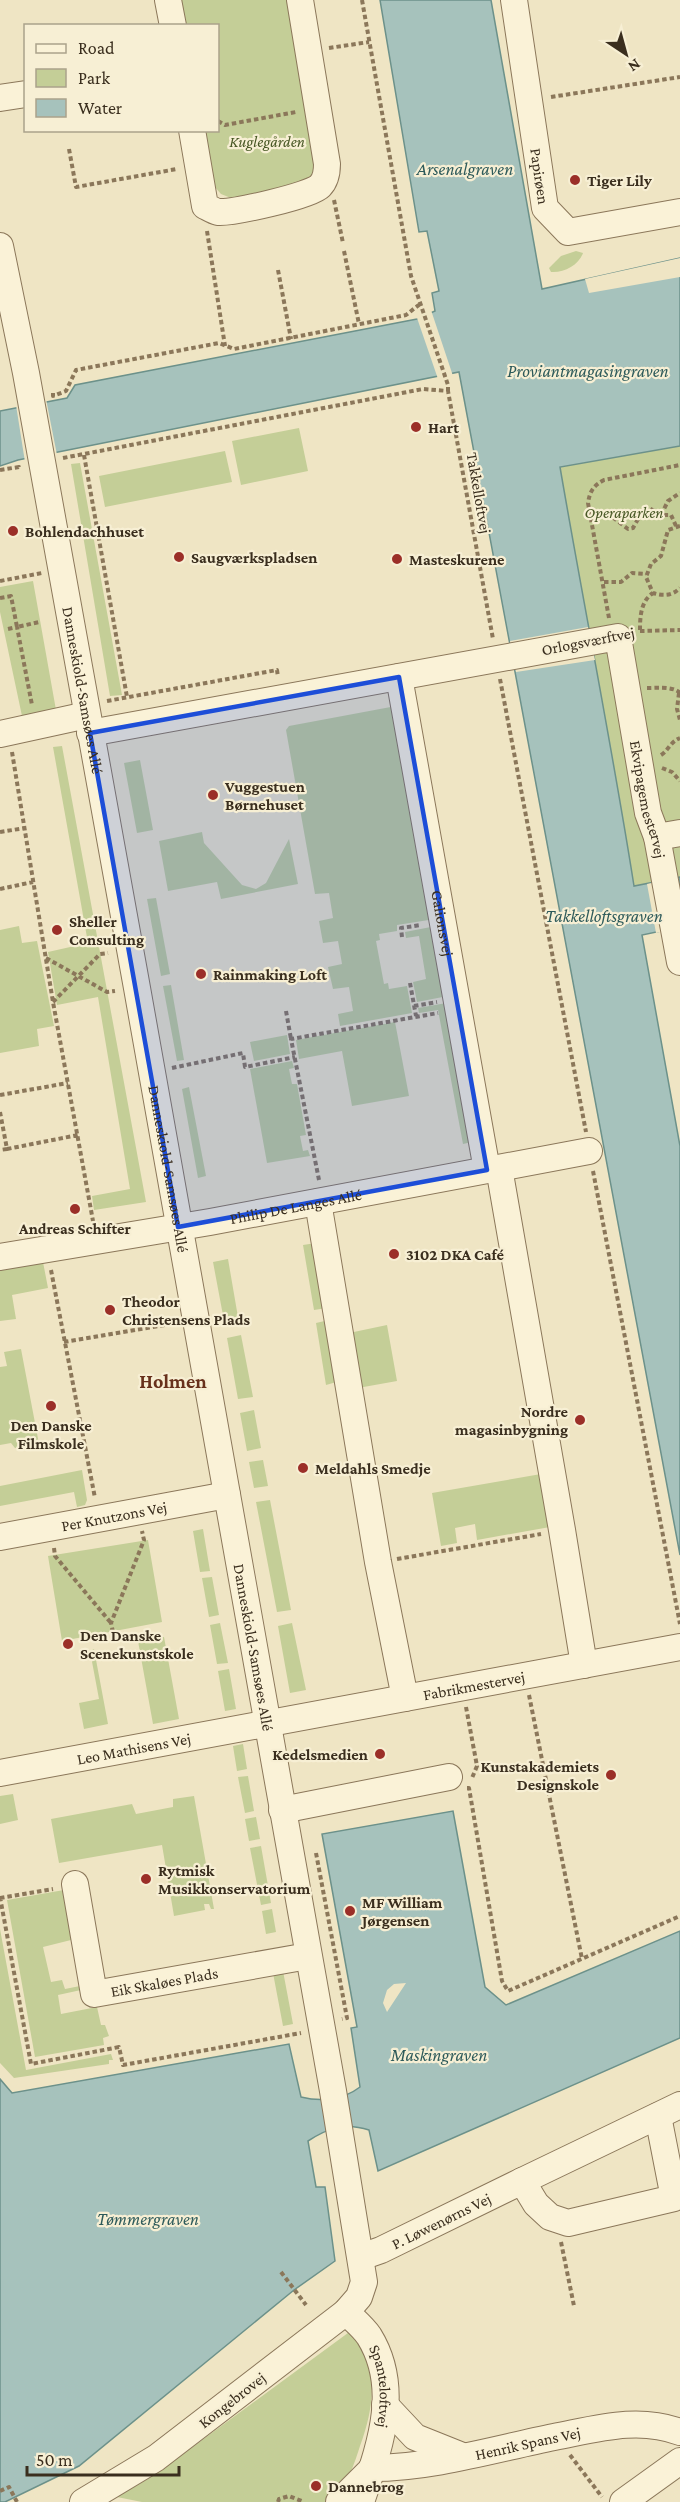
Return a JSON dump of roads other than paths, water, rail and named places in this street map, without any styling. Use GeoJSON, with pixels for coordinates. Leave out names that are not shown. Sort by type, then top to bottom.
{"type":"FeatureCollection","features":[{"type":"Feature","properties":{"kind":"street"},"geometry":{"type":"LineString","coordinates":[[168,0],[172,24]]}},
{"type":"Feature","properties":{"kind":"street"},"geometry":{"type":"LineString","coordinates":[[192,132],[205,206],[218,212],[290,200],[311,193],[322,185],[326,176],[327,164],[300,0]]}},
{"type":"Feature","properties":{"kind":"street","name":"Papirøen"},"geometry":{"type":"LineString","coordinates":[[514,0],[545,208],[568,232],[680,212]]}},
{"type":"Feature","properties":{"kind":"street"},"geometry":{"type":"LineString","coordinates":[[0,98],[24,94]]}},
{"type":"Feature","properties":{"kind":"street","name":"Danneskiold-Samsøes Allé"},"geometry":{"type":"LineString","coordinates":[[0,251],[28,385],[130,948],[361,2257]]}},
{"type":"Feature","properties":{"kind":"street","name":"Orlogsværftvej"},"geometry":{"type":"LineString","coordinates":[[399,677],[629,634]]}},
{"type":"Feature","properties":{"kind":"street","name":"Ekvipagemestervej"},"geometry":{"type":"LineString","coordinates":[[629,634],[627,688],[648,813],[668,835],[664,877],[678,951]]}},
{"type":"Feature","properties":{"kind":"street"},"geometry":{"type":"LineString","coordinates":[[4,733],[36,726],[89,724],[282,699],[399,677]]}},
{"type":"Feature","properties":{"kind":"street","name":"Galionsvej"},"geometry":{"type":"LineString","coordinates":[[399,677],[562,1530],[584,1665]]}},
{"type":"Feature","properties":{"kind":"street","name":"Philip De Langes Allé"},"geometry":{"type":"LineString","coordinates":[[0,1257],[321,1202],[589,1151]]}},
{"type":"Feature","properties":{"kind":"street"},"geometry":{"type":"LineString","coordinates":[[321,1202],[378,1562],[405,1698]]}},
{"type":"Feature","properties":{"kind":"street","name":"Per Knutzons Vej"},"geometry":{"type":"LineString","coordinates":[[0,1537],[227,1495]]}},
{"type":"Feature","properties":{"kind":"street","name":"Fabrikmestervej"},"geometry":{"type":"LineString","coordinates":[[267,1725],[680,1647]]}},
{"type":"Feature","properties":{"kind":"street","name":"Leo Mathisens Vej"},"geometry":{"type":"LineString","coordinates":[[0,1773],[267,1725]]}},
{"type":"Feature","properties":{"kind":"street"},"geometry":{"type":"LineString","coordinates":[[282,1810],[459,1785]]}},
{"type":"Feature","properties":{"kind":"street","name":"Eik Skaløes Plads"},"geometry":{"type":"LineString","coordinates":[[75,1884],[94,1994],[308,1956]]}},
{"type":"Feature","properties":{"kind":"street","name":"P. Løwenørns Vej"},"geometry":{"type":"LineString","coordinates":[[361,2257],[381,2250],[522,2181],[669,2110],[674,2198],[568,2223],[550,2217],[536,2204],[522,2181]]}},
{"type":"Feature","properties":{"kind":"street"},"geometry":{"type":"LineString","coordinates":[[346,2312],[359,2297],[364,2282],[361,2257]]}},
{"type":"Feature","properties":{"kind":"street","name":"Spanteloftvej"},"geometry":{"type":"LineString","coordinates":[[346,2312],[367,2334],[375,2348],[382,2369],[385,2405],[385,2426],[361,2502]]}},
{"type":"Feature","properties":{"kind":"street","name":"Kongebrovej"},"geometry":{"type":"LineString","coordinates":[[83,2502],[156,2458],[346,2312]]}},
{"type":"Feature","properties":{"kind":"street"},"geometry":{"type":"LineString","coordinates":[[385,2405],[415,2438],[463,2456]]}},
{"type":"Feature","properties":{"kind":"street","name":"Henrik Spans Vej"},"geometry":{"type":"LineString","coordinates":[[372,2468],[395,2468],[463,2456],[624,2423],[663,2425],[680,2432]]}},
{"type":"Feature","properties":{"kind":"street"},"geometry":{"type":"LineString","coordinates":[[623,2502],[680,2461]]}},
{"type":"Feature","properties":{"kind":"street"},"geometry":{"type":"LineString","coordinates":[[339,2502],[372,2468]]}},
{"type":"Feature","properties":{"kind":"water"},"geometry":{"type":"Polygon","coordinates":[[[380,0],[491,0],[542,289],[680,258],[680,446],[560,467],[634,886],[680,877],[680,927],[642,935],[680,1146],[680,1555],[459,372],[18,460],[0,466],[0,411],[67,398],[75,385],[417,319],[435,311],[432,293],[439,291],[427,231],[419,232],[380,0]]]}},
{"type":"Feature","properties":{"kind":"water","name":"Tømmergraven"},"geometry":{"type":"Polygon","coordinates":[[[453,1811],[485,1987],[506,2005],[680,1931],[680,2038],[378,2171],[369,2130],[352,2127],[337,2128],[308,2141],[316,2187],[325,2187],[335,2261],[294,2290],[79,2466],[5,2502],[0,2502],[0,2079],[12,2093],[289,2044],[301,2097],[332,2099],[346,2095],[360,2087],[351,2028],[357,2027],[322,1834],[453,1811]]]}},
{"type":"Feature","properties":{"kind":"place","name":"Tiger Lily"},"geometry":{"type":"Point","coordinates":[575,180]}},
{"type":"Feature","properties":{"kind":"place","name":"Hart"},"geometry":{"type":"Point","coordinates":[416,427]}},
{"type":"Feature","properties":{"kind":"place","name":"Bohlendachhuset"},"geometry":{"type":"Point","coordinates":[13,531]}},
{"type":"Feature","properties":{"kind":"place","name":"Saugværkspladsen"},"geometry":{"type":"Point","coordinates":[179,557]}},
{"type":"Feature","properties":{"kind":"place","name":"Masteskurene"},"geometry":{"type":"Point","coordinates":[397,559]}},
{"type":"Feature","properties":{"kind":"place","name":"Vuggestuen Børnehuset"},"geometry":{"type":"Point","coordinates":[213,795]}},
{"type":"Feature","properties":{"kind":"place","name":"Sheller Consulting"},"geometry":{"type":"Point","coordinates":[57,930]}},
{"type":"Feature","properties":{"kind":"place","name":"Rainmaking Loft"},"geometry":{"type":"Point","coordinates":[201,974]}},
{"type":"Feature","properties":{"kind":"place","name":"Andreas Schifter"},"geometry":{"type":"Point","coordinates":[75,1209]}},
{"type":"Feature","properties":{"kind":"place","name":"3102 DKA Café"},"geometry":{"type":"Point","coordinates":[394,1254]}},
{"type":"Feature","properties":{"kind":"place","name":"Theodor Christensens Plads"},"geometry":{"type":"Point","coordinates":[110,1310]}},
{"type":"Feature","properties":{"kind":"place","name":"Den Danske Filmskole"},"geometry":{"type":"Point","coordinates":[51,1406]}},
{"type":"Feature","properties":{"kind":"place","name":"Nordre magasinbygning"},"geometry":{"type":"Point","coordinates":[580,1420]}},
{"type":"Feature","properties":{"kind":"place","name":"Meldahls Smedje"},"geometry":{"type":"Point","coordinates":[303,1468]}},
{"type":"Feature","properties":{"kind":"place","name":"Den Danske Scenekunstskole"},"geometry":{"type":"Point","coordinates":[68,1644]}},
{"type":"Feature","properties":{"kind":"place","name":"Kedelsmedien"},"geometry":{"type":"Point","coordinates":[380,1754]}},
{"type":"Feature","properties":{"kind":"place","name":"Kunstakademiets Designskole"},"geometry":{"type":"Point","coordinates":[611,1775]}},
{"type":"Feature","properties":{"kind":"place","name":"Rytmisk Musikkonservatorium"},"geometry":{"type":"Point","coordinates":[146,1879]}},
{"type":"Feature","properties":{"kind":"place","name":"MF William Jørgensen"},"geometry":{"type":"Point","coordinates":[350,1911]}},
{"type":"Feature","properties":{"kind":"place","name":"Dannebrog"},"geometry":{"type":"Point","coordinates":[316,2486]}},
{"type":"Feature","properties":{"kind":"district","name":"Holmen"},"geometry":{"type":"Point","coordinates":[173,1381]}},
{"type":"Feature","properties":{"kind":"park label","name":"Kuglegården"},"geometry":{"type":"Point","coordinates":[267,141]}},
{"type":"Feature","properties":{"kind":"park label","name":"Operaparken"},"geometry":{"type":"Point","coordinates":[624,512]}},
{"type":"Feature","properties":{"kind":"water label","name":"Arsenalgraven"},"geometry":{"type":"Point","coordinates":[465,169]}},
{"type":"Feature","properties":{"kind":"water label","name":"Proviantmagasingraven"},"geometry":{"type":"Point","coordinates":[588,371]}},
{"type":"Feature","properties":{"kind":"water label","name":"Takkelloftsgraven"},"geometry":{"type":"Point","coordinates":[604,916]}},
{"type":"Feature","properties":{"kind":"water label","name":"Maskingraven"},"geometry":{"type":"Point","coordinates":[439,2055]}}]}
